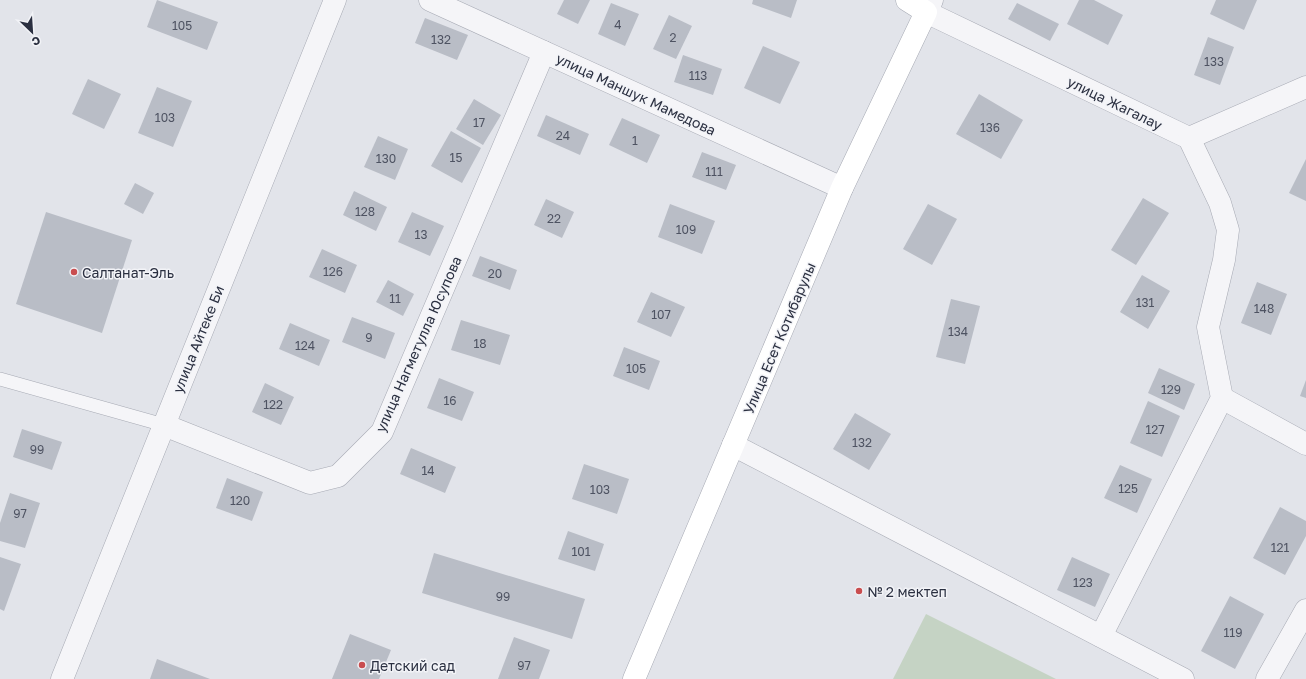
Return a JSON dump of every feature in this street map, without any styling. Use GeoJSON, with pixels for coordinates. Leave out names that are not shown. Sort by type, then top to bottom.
{"type":"FeatureCollection","features":[{"type":"Feature","properties":{"kind":"main road"},"geometry":{"type":"LineString","coordinates":[[907,0],[929,6]]}},
{"type":"Feature","properties":{"kind":"main road","name":"Улица Есет Котибарулы"},"geometry":{"type":"LineString","coordinates":[[634,679],[842,188],[929,6]]}},
{"type":"Feature","properties":{"kind":"street","name":"улица Айтеке Би"},"geometry":{"type":"LineString","coordinates":[[62,679],[335,0]]}},
{"type":"Feature","properties":{"kind":"street","name":"улица Маншук Мамедова"},"geometry":{"type":"LineString","coordinates":[[430,0],[842,188]]}},
{"type":"Feature","properties":{"kind":"street","name":"улица Жагалау"},"geometry":{"type":"LineString","coordinates":[[929,6],[1189,138]]}},
{"type":"Feature","properties":{"kind":"street","name":"улица Нагметулла Юсупова"},"geometry":{"type":"LineString","coordinates":[[164,425],[310,483],[338,476],[382,432],[544,52]]}},
{"type":"Feature","properties":{"kind":"street"},"geometry":{"type":"LineString","coordinates":[[1101,636],[1222,398],[1208,327],[1224,260],[1228,230],[1220,202],[1189,138],[1306,87]]}},
{"type":"Feature","properties":{"kind":"street"},"geometry":{"type":"LineString","coordinates":[[1222,398],[1306,444]]}},
{"type":"Feature","properties":{"kind":"street"},"geometry":{"type":"LineString","coordinates":[[733,445],[1183,679]]}},
{"type":"Feature","properties":{"kind":"street"},"geometry":{"type":"LineString","coordinates":[[1268,679],[1306,610]]}},
{"type":"Feature","properties":{"kind":"lane"},"geometry":{"type":"LineString","coordinates":[[0,379],[164,425]]}},
{"type":"Feature","properties":{"kind":"green space"},"geometry":{"type":"Polygon","coordinates":[[[926,614],[1056,679],[893,679],[926,614]]]}},
{"type":"Feature","properties":{"kind":"building"},"geometry":{"type":"Polygon","coordinates":[[[157,0],[218,22],[207,50],[147,27],[157,0]]]}},
{"type":"Feature","properties":{"kind":"building"},"geometry":{"type":"Polygon","coordinates":[[[564,0],[590,0],[578,24],[557,14],[564,0]]]}},
{"type":"Feature","properties":{"kind":"building"},"geometry":{"type":"Polygon","coordinates":[[[753,0],[797,0],[791,18],[752,4],[753,0]]]}},
{"type":"Feature","properties":{"kind":"building"},"geometry":{"type":"Polygon","coordinates":[[[1079,0],[1094,0],[1123,15],[1108,45],[1067,24],[1079,0]]]}},
{"type":"Feature","properties":{"kind":"building"},"geometry":{"type":"Polygon","coordinates":[[[1216,0],[1257,0],[1244,30],[1210,14],[1216,0]]]}},
{"type":"Feature","properties":{"kind":"building"},"geometry":{"type":"Polygon","coordinates":[[[611,3],[639,14],[625,46],[598,34],[611,3]]]}},
{"type":"Feature","properties":{"kind":"building"},"geometry":{"type":"Polygon","coordinates":[[[1017,3],[1059,24],[1050,41],[1008,19],[1017,3]]]}},
{"type":"Feature","properties":{"kind":"building"},"geometry":{"type":"Polygon","coordinates":[[[669,15],[692,26],[676,59],[653,49],[669,15]]]}},
{"type":"Feature","properties":{"kind":"building"},"geometry":{"type":"Polygon","coordinates":[[[425,18],[468,35],[457,60],[415,43],[425,18]]]}},
{"type":"Feature","properties":{"kind":"building"},"geometry":{"type":"Polygon","coordinates":[[[1208,37],[1234,47],[1220,85],[1194,75],[1208,37]]]}},
{"type":"Feature","properties":{"kind":"building"},"geometry":{"type":"Polygon","coordinates":[[[763,46],[800,62],[780,104],[744,88],[763,46]]]}},
{"type":"Feature","properties":{"kind":"building"},"geometry":{"type":"Polygon","coordinates":[[[683,55],[722,69],[713,95],[674,82],[683,55]]]}},
{"type":"Feature","properties":{"kind":"building"},"geometry":{"type":"Polygon","coordinates":[[[88,79],[121,94],[104,129],[72,114],[88,79]]]}},
{"type":"Feature","properties":{"kind":"building"},"geometry":{"type":"Polygon","coordinates":[[[157,87],[192,101],[173,147],[138,133],[157,87]]]}},
{"type":"Feature","properties":{"kind":"building"},"geometry":{"type":"Polygon","coordinates":[[[979,94],[1023,120],[1001,159],[956,134],[979,94]]]}},
{"type":"Feature","properties":{"kind":"building"},"geometry":{"type":"Polygon","coordinates":[[[474,99],[501,115],[483,145],[456,129],[474,99]]]}},
{"type":"Feature","properties":{"kind":"building"},"geometry":{"type":"Polygon","coordinates":[[[546,115],[589,134],[580,155],[537,136],[546,115]]]}},
{"type":"Feature","properties":{"kind":"building"},"geometry":{"type":"Polygon","coordinates":[[[622,118],[660,135],[647,163],[609,145],[622,118]]]}},
{"type":"Feature","properties":{"kind":"building"},"geometry":{"type":"Polygon","coordinates":[[[451,131],[481,148],[462,183],[431,166],[451,131]]]}},
{"type":"Feature","properties":{"kind":"building"},"geometry":{"type":"Polygon","coordinates":[[[378,136],[408,149],[395,180],[364,167],[378,136]]]}},
{"type":"Feature","properties":{"kind":"building"},"geometry":{"type":"Polygon","coordinates":[[[702,152],[736,165],[726,190],[692,177],[702,152]]]}},
{"type":"Feature","properties":{"kind":"building"},"geometry":{"type":"Polygon","coordinates":[[[1306,159],[1306,201],[1289,193],[1306,159]]]}},
{"type":"Feature","properties":{"kind":"building"},"geometry":{"type":"Polygon","coordinates":[[[135,183],[154,193],[143,214],[124,204],[135,183]]]}},
{"type":"Feature","properties":{"kind":"building"},"geometry":{"type":"Polygon","coordinates":[[[354,191],[387,207],[376,231],[343,215],[354,191]]]}},
{"type":"Feature","properties":{"kind":"building"},"geometry":{"type":"Polygon","coordinates":[[[1143,198],[1169,213],[1136,265],[1111,250],[1143,198]]]}},
{"type":"Feature","properties":{"kind":"building"},"geometry":{"type":"Polygon","coordinates":[[[546,199],[574,212],[562,238],[534,225],[546,199]]]}},
{"type":"Feature","properties":{"kind":"building"},"geometry":{"type":"Polygon","coordinates":[[[670,204],[715,221],[702,254],[658,237],[670,204]]]}},
{"type":"Feature","properties":{"kind":"building"},"geometry":{"type":"Polygon","coordinates":[[[928,204],[957,219],[932,265],[903,249],[928,204]]]}},
{"type":"Feature","properties":{"kind":"building","name":"Салтанат-Эль"},"geometry":{"type":"Polygon","coordinates":[[[46,212],[132,240],[102,333],[16,304],[46,212]]]}},
{"type":"Feature","properties":{"kind":"building"},"geometry":{"type":"Polygon","coordinates":[[[412,212],[444,226],[430,256],[398,242],[412,212]]]}},
{"type":"Feature","properties":{"kind":"building"},"geometry":{"type":"Polygon","coordinates":[[[322,249],[357,265],[345,293],[309,277],[322,249]]]}},
{"type":"Feature","properties":{"kind":"building"},"geometry":{"type":"Polygon","coordinates":[[[480,256],[517,270],[510,290],[472,276],[480,256]]]}},
{"type":"Feature","properties":{"kind":"building"},"geometry":{"type":"Polygon","coordinates":[[[1142,275],[1170,291],[1148,329],[1120,312],[1142,275]]]}},
{"type":"Feature","properties":{"kind":"building"},"geometry":{"type":"Polygon","coordinates":[[[388,280],[414,294],[403,316],[376,302],[388,280]]]}},
{"type":"Feature","properties":{"kind":"building"},"geometry":{"type":"Polygon","coordinates":[[[1257,282],[1287,294],[1271,335],[1241,323],[1257,282]]]}},
{"type":"Feature","properties":{"kind":"building"},"geometry":{"type":"Polygon","coordinates":[[[651,292],[685,307],[671,337],[637,322],[651,292]]]}},
{"type":"Feature","properties":{"kind":"building"},"geometry":{"type":"Polygon","coordinates":[[[951,299],[980,306],[965,364],[936,357],[951,299]]]}},
{"type":"Feature","properties":{"kind":"building"},"geometry":{"type":"Polygon","coordinates":[[[352,317],[395,333],[385,359],[342,342],[352,317]]]}},
{"type":"Feature","properties":{"kind":"building"},"geometry":{"type":"Polygon","coordinates":[[[461,320],[510,335],[500,365],[451,350],[461,320]]]}},
{"type":"Feature","properties":{"kind":"building"},"geometry":{"type":"Polygon","coordinates":[[[290,323],[330,340],[319,366],[279,349],[290,323]]]}},
{"type":"Feature","properties":{"kind":"building"},"geometry":{"type":"Polygon","coordinates":[[[624,347],[660,361],[649,390],[613,376],[624,347]]]}},
{"type":"Feature","properties":{"kind":"building"},"geometry":{"type":"Polygon","coordinates":[[[1159,368],[1195,384],[1184,410],[1148,393],[1159,368]]]}},
{"type":"Feature","properties":{"kind":"building"},"geometry":{"type":"Polygon","coordinates":[[[439,378],[474,392],[462,421],[427,408],[439,378]]]}},
{"type":"Feature","properties":{"kind":"building"},"geometry":{"type":"Polygon","coordinates":[[[1306,380],[1306,398],[1300,396],[1306,380]]]}},
{"type":"Feature","properties":{"kind":"building"},"geometry":{"type":"Polygon","coordinates":[[[265,383],[294,397],[281,425],[252,412],[265,383]]]}},
{"type":"Feature","properties":{"kind":"building"},"geometry":{"type":"Polygon","coordinates":[[[1148,401],[1180,416],[1162,457],[1130,443],[1148,401]]]}},
{"type":"Feature","properties":{"kind":"building"},"geometry":{"type":"Polygon","coordinates":[[[855,413],[891,434],[869,470],[833,449],[855,413]]]}},
{"type":"Feature","properties":{"kind":"building"},"geometry":{"type":"Polygon","coordinates":[[[22,429],[62,442],[52,470],[13,457],[22,429]]]}},
{"type":"Feature","properties":{"kind":"building"},"geometry":{"type":"Polygon","coordinates":[[[411,448],[456,467],[445,493],[400,474],[411,448]]]}},
{"type":"Feature","properties":{"kind":"building"},"geometry":{"type":"Polygon","coordinates":[[[584,464],[629,479],[617,514],[572,499],[584,464]]]}},
{"type":"Feature","properties":{"kind":"building"},"geometry":{"type":"Polygon","coordinates":[[[1120,465],[1152,479],[1137,513],[1104,498],[1120,465]]]}},
{"type":"Feature","properties":{"kind":"building"},"geometry":{"type":"Polygon","coordinates":[[[227,478],[263,492],[252,521],[216,508],[227,478]]]}},
{"type":"Feature","properties":{"kind":"building"},"geometry":{"type":"Polygon","coordinates":[[[10,493],[40,503],[25,548],[0,541],[0,523],[10,493]]]}},
{"type":"Feature","properties":{"kind":"building"},"geometry":{"type":"Polygon","coordinates":[[[1280,507],[1306,521],[1306,536],[1285,575],[1253,558],[1280,507]]]}},
{"type":"Feature","properties":{"kind":"building"},"geometry":{"type":"Polygon","coordinates":[[[568,531],[604,544],[595,571],[558,559],[568,531]]]}},
{"type":"Feature","properties":{"kind":"building"},"geometry":{"type":"Polygon","coordinates":[[[434,553],[585,599],[572,639],[422,593],[434,553]]]}},
{"type":"Feature","properties":{"kind":"building"},"geometry":{"type":"Polygon","coordinates":[[[0,557],[21,564],[4,611],[0,609],[0,557]]]}},
{"type":"Feature","properties":{"kind":"building"},"geometry":{"type":"Polygon","coordinates":[[[1072,557],[1110,574],[1095,607],[1057,590],[1072,557]]]}},
{"type":"Feature","properties":{"kind":"building"},"geometry":{"type":"Polygon","coordinates":[[[1230,596],[1264,614],[1235,669],[1201,651],[1230,596]]]}},
{"type":"Feature","properties":{"kind":"building","name":"Детский сад"},"geometry":{"type":"Polygon","coordinates":[[[350,634],[391,650],[379,679],[332,679],[350,634]]]}},
{"type":"Feature","properties":{"kind":"building"},"geometry":{"type":"Polygon","coordinates":[[[514,637],[550,650],[539,679],[498,679],[514,637]]]}},
{"type":"Feature","properties":{"kind":"building"},"geometry":{"type":"Polygon","coordinates":[[[157,659],[210,679],[150,679],[157,659]]]}},
{"type":"Feature","properties":{"kind":"place","name":"Салтанат-Эль"},"geometry":{"type":"Point","coordinates":[74,272]}},
{"type":"Feature","properties":{"kind":"place","name":"№ 2 мектеп"},"geometry":{"type":"Point","coordinates":[859,591]}},
{"type":"Feature","properties":{"kind":"place","name":"Детский сад"},"geometry":{"type":"Point","coordinates":[362,665]}}]}
